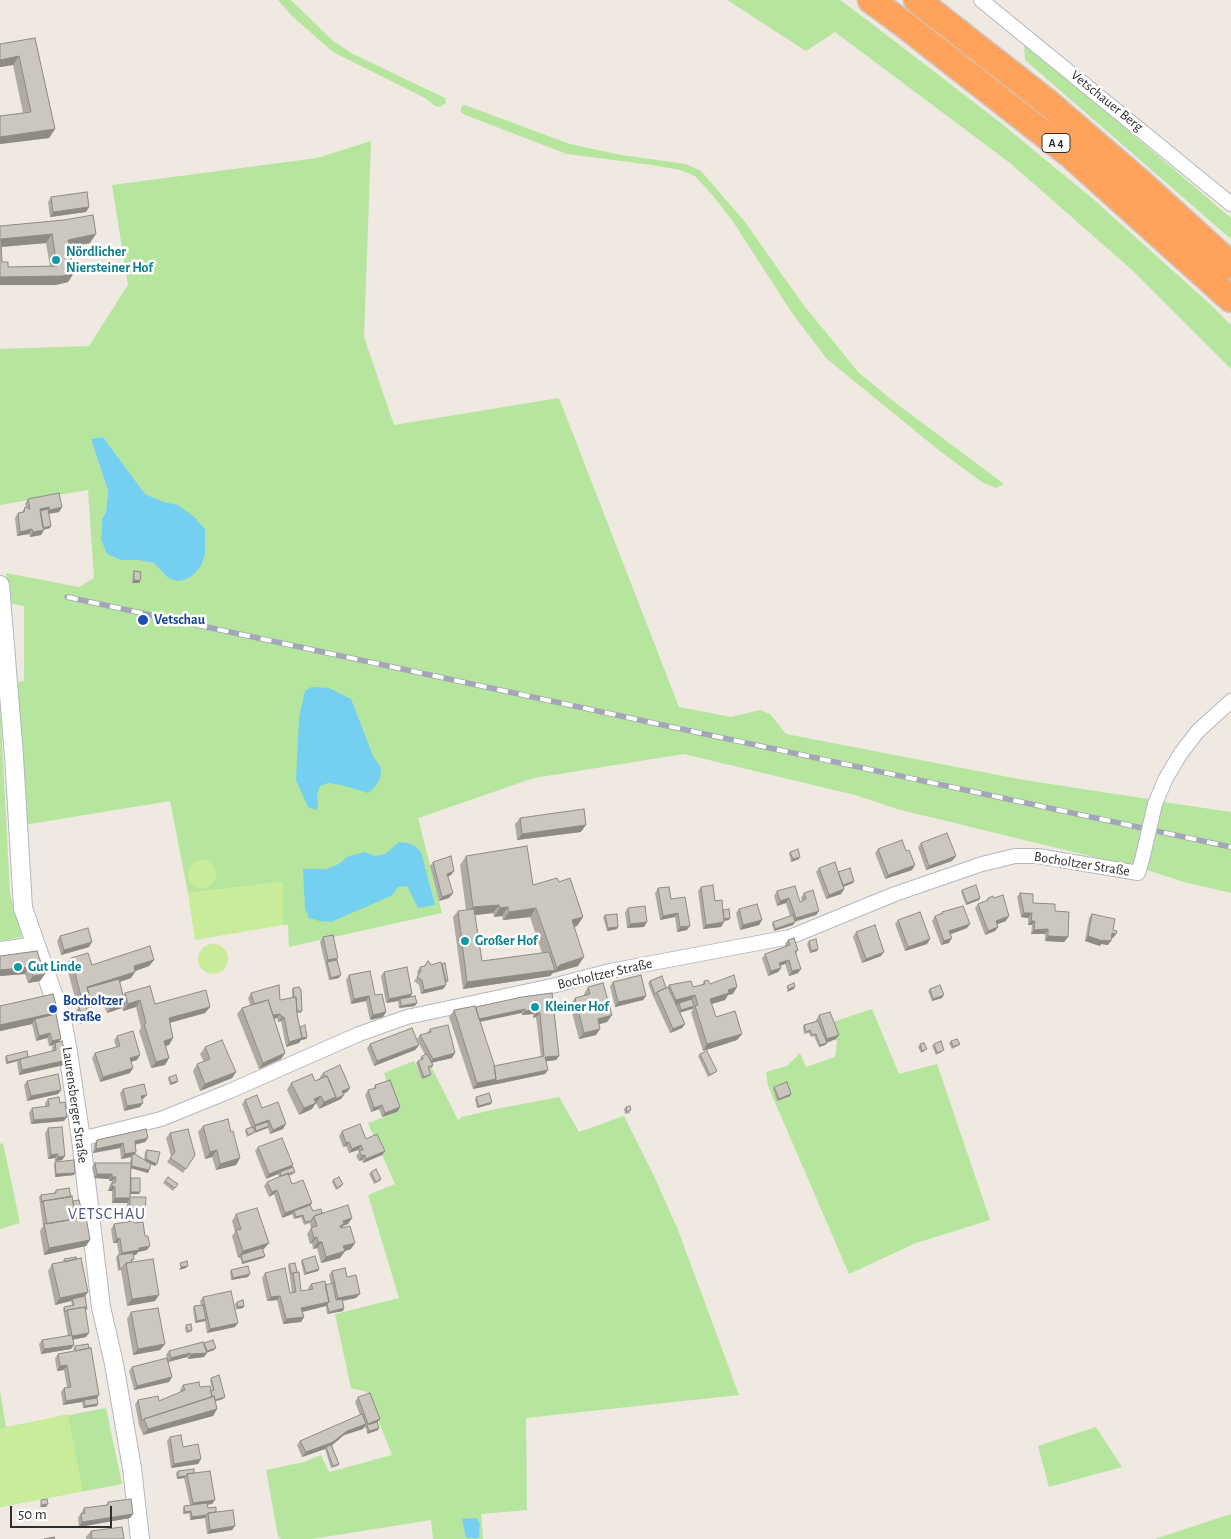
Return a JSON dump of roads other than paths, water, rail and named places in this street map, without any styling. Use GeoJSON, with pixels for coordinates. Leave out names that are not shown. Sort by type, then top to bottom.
{"type":"FeatureCollection","features":[{"type":"Feature","properties":{"kind":"highway","name":"A 4"},"geometry":{"type":"LineString","coordinates":[[871,0],[906,25],[1072,156],[1231,299]]}},
{"type":"Feature","properties":{"kind":"highway","name":"A 4"},"geometry":{"type":"LineString","coordinates":[[917,0],[1047,102],[1141,183],[1231,265]]}},
{"type":"Feature","properties":{"kind":"street","name":"Vetschauer Berg"},"geometry":{"type":"LineString","coordinates":[[981,0],[1231,204]]}},
{"type":"Feature","properties":{"kind":"street","name":"Laurensberger Straße"},"geometry":{"type":"LineString","coordinates":[[0,584],[14,756],[23,908],[62,1020],[81,1139],[101,1307],[114,1364],[132,1468],[140,1539]]}},
{"type":"Feature","properties":{"kind":"street","name":"Bocholtzer Straße"},"geometry":{"type":"LineString","coordinates":[[81,1139],[161,1119],[359,1034],[407,1017],[552,986],[610,971],[790,937],[895,894],[982,864],[1015,856],[1038,856],[1140,866],[1155,804],[1166,778],[1181,753],[1198,731],[1231,701]]}},
{"type":"Feature","properties":{"kind":"street"},"geometry":{"type":"LineString","coordinates":[[0,949],[37,944]]}},
{"type":"Feature","properties":{"kind":"water"},"geometry":{"type":"Polygon","coordinates":[[[103,437],[145,494],[164,502],[178,505],[194,517],[205,529],[205,554],[201,566],[192,576],[177,581],[168,578],[154,563],[138,560],[121,560],[107,554],[101,540],[102,519],[106,512],[108,491],[91,439],[103,437]]]}},
{"type":"Feature","properties":{"kind":"water"},"geometry":{"type":"Polygon","coordinates":[[[311,687],[329,688],[351,699],[373,756],[381,768],[380,779],[368,793],[328,783],[320,786],[316,810],[308,807],[296,780],[299,718],[305,691],[311,687]]]}},
{"type":"Feature","properties":{"kind":"water"},"geometry":{"type":"Polygon","coordinates":[[[399,842],[415,846],[421,852],[435,905],[418,908],[407,886],[398,887],[391,896],[331,922],[309,918],[305,909],[303,869],[327,869],[339,864],[347,857],[364,852],[376,856],[385,854],[399,842]]]}},
{"type":"Feature","properties":{"kind":"water"},"geometry":{"type":"Polygon","coordinates":[[[477,1518],[480,1524],[479,1538],[466,1537],[462,1519],[477,1518]]]}},
{"type":"Feature","properties":{"kind":"railway"},"geometry":{"type":"LineString","coordinates":[[67,597],[1231,847]]}},
{"type":"Feature","properties":{"kind":"place","name":"Nördlicher Niersteiner Hof"},"geometry":{"type":"Point","coordinates":[56,260]}},
{"type":"Feature","properties":{"kind":"place","name":"Vetschau"},"geometry":{"type":"Point","coordinates":[143,620]}},
{"type":"Feature","properties":{"kind":"place","name":"Großer Hof"},"geometry":{"type":"Point","coordinates":[465,941]}},
{"type":"Feature","properties":{"kind":"place","name":"Gut Linde"},"geometry":{"type":"Point","coordinates":[18,967]}},
{"type":"Feature","properties":{"kind":"place","name":"Kleiner Hof"},"geometry":{"type":"Point","coordinates":[535,1007]}},
{"type":"Feature","properties":{"kind":"place","name":"Bocholtzer Straße"},"geometry":{"type":"Point","coordinates":[53,1009]}},
{"type":"Feature","properties":{"kind":"district","name":"VETSCHAU"},"geometry":{"type":"Point","coordinates":[107,1214]}}]}
